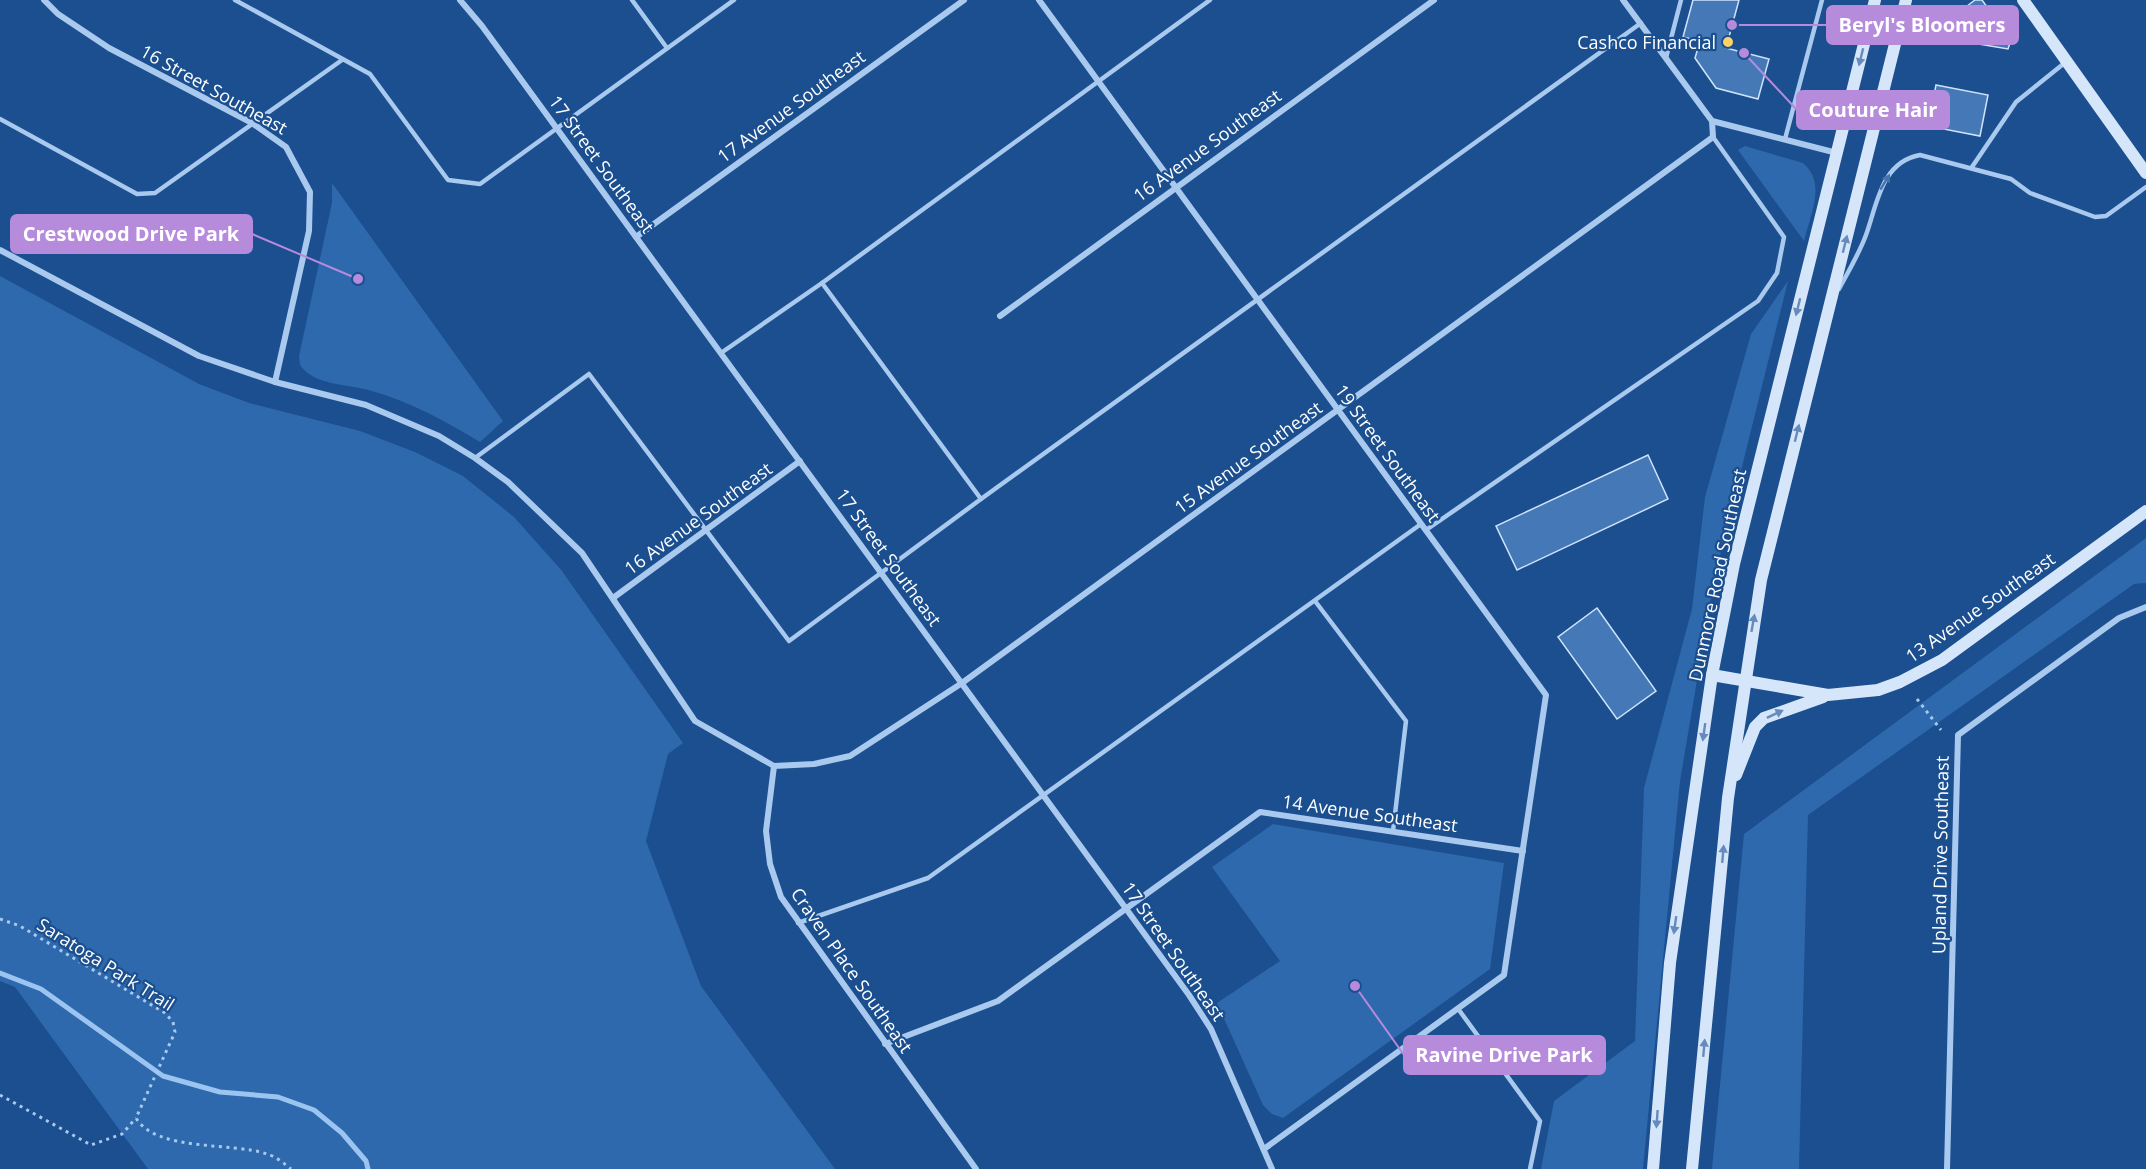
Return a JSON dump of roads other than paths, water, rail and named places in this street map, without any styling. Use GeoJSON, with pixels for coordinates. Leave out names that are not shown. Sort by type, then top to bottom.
{"type":"FeatureCollection","features":[{"type":"Feature","properties":{"kind":"main road","name":"Dunmore Road Southeast"},"geometry":{"type":"LineString","coordinates":[[1653,1169],[1670,963],[1712,675],[1734,564],[1875,0]]}},
{"type":"Feature","properties":{"kind":"main road"},"geometry":{"type":"LineString","coordinates":[[1692,1169],[1728,798],[1743,681],[1761,580],[1906,0]]}},
{"type":"Feature","properties":{"kind":"main road"},"geometry":{"type":"LineString","coordinates":[[2023,0],[2146,173]]}},
{"type":"Feature","properties":{"kind":"main road","name":"13 Avenue Southeast"},"geometry":{"type":"LineString","coordinates":[[1712,675],[1828,695],[1878,690],[1921,672],[2146,511]]}},
{"type":"Feature","properties":{"kind":"main road"},"geometry":{"type":"LineString","coordinates":[[1728,798],[1755,727],[1775,712],[1828,695]]}},
{"type":"Feature","properties":{"kind":"street","name":"16 Street Southeast"},"geometry":{"type":"LineString","coordinates":[[44,0],[58,14],[109,48],[252,123],[286,147],[310,192],[309,231],[275,382]]}},
{"type":"Feature","properties":{"kind":"street","name":"17 Street Southeast"},"geometry":{"type":"LineString","coordinates":[[460,0],[482,26],[557,128],[1044,795],[1211,1029],[1272,1169]]}},
{"type":"Feature","properties":{"kind":"street","name":"17 Avenue Southeast"},"geometry":{"type":"LineString","coordinates":[[636,237],[964,0]]}},
{"type":"Feature","properties":{"kind":"street","name":"19 Street Southeast"},"geometry":{"type":"LineString","coordinates":[[1039,0],[1546,695],[1504,975],[1459,1010]]}},
{"type":"Feature","properties":{"kind":"street","name":"16 Avenue Southeast"},"geometry":{"type":"LineString","coordinates":[[999,316],[1434,0]]}},
{"type":"Feature","properties":{"kind":"street"},"geometry":{"type":"LineString","coordinates":[[1623,0],[1712,122],[1713,137]]}},
{"type":"Feature","properties":{"kind":"street"},"geometry":{"type":"LineString","coordinates":[[1712,122],[1837,153]]}},
{"type":"Feature","properties":{"kind":"street","name":"15 Avenue Southeast"},"geometry":{"type":"LineString","coordinates":[[774,766],[814,764],[850,756],[962,683],[1713,137]]}},
{"type":"Feature","properties":{"kind":"street"},"geometry":{"type":"LineString","coordinates":[[0,250],[199,356],[275,382],[366,405],[439,436],[475,458],[508,482],[582,553],[695,721],[774,766]]}},
{"type":"Feature","properties":{"kind":"street","name":"16 Avenue Southeast"},"geometry":{"type":"LineString","coordinates":[[613,598],[800,461]]}},
{"type":"Feature","properties":{"kind":"street","name":"Upland Drive Southeast"},"geometry":{"type":"LineString","coordinates":[[1947,1169],[1958,735],[2119,618],[2146,607]]}},
{"type":"Feature","properties":{"kind":"street","name":"Craven Place Southeast"},"geometry":{"type":"LineString","coordinates":[[774,766],[766,831],[770,864],[781,897],[976,1169]]}},
{"type":"Feature","properties":{"kind":"street","name":"14 Avenue Southeast"},"geometry":{"type":"LineString","coordinates":[[885,1044],[998,1001],[1260,812],[1522,851]]}},
{"type":"Feature","properties":{"kind":"street"},"geometry":{"type":"LineString","coordinates":[[1264,1149],[1459,1010]]}},
{"type":"Feature","properties":{"kind":"lane"},"geometry":{"type":"LineString","coordinates":[[235,0],[370,74],[448,180],[480,184],[734,0]]}},
{"type":"Feature","properties":{"kind":"lane"},"geometry":{"type":"LineString","coordinates":[[633,0],[667,48]]}},
{"type":"Feature","properties":{"kind":"lane"},"geometry":{"type":"LineString","coordinates":[[721,353],[822,283],[1097,80],[1210,0]]}},
{"type":"Feature","properties":{"kind":"lane"},"geometry":{"type":"LineString","coordinates":[[1666,58],[1681,0]]}},
{"type":"Feature","properties":{"kind":"lane"},"geometry":{"type":"LineString","coordinates":[[1785,139],[1822,0]]}},
{"type":"Feature","properties":{"kind":"lane"},"geometry":{"type":"LineString","coordinates":[[475,458],[589,374],[789,641],[981,499],[1641,23]]}},
{"type":"Feature","properties":{"kind":"lane"},"geometry":{"type":"LineString","coordinates":[[0,119],[137,194],[154,193],[342,60]]}},
{"type":"Feature","properties":{"kind":"lane"},"geometry":{"type":"LineString","coordinates":[[1972,168],[2016,102],[2067,61]]}},
{"type":"Feature","properties":{"kind":"lane"},"geometry":{"type":"LineString","coordinates":[[1426,530],[1758,301],[1777,273],[1784,237],[1713,137]]}},
{"type":"Feature","properties":{"kind":"lane"},"geometry":{"type":"LineString","coordinates":[[1828,312],[1865,237],[1884,181],[1903,162],[1920,155],[2011,179],[2030,193],[2096,217],[2106,216],[2146,187]]}},
{"type":"Feature","properties":{"kind":"lane"},"geometry":{"type":"LineString","coordinates":[[822,283],[981,499]]}},
{"type":"Feature","properties":{"kind":"lane"},"geometry":{"type":"LineString","coordinates":[[798,923],[928,878],[1421,524]]}},
{"type":"Feature","properties":{"kind":"lane"},"geometry":{"type":"LineString","coordinates":[[1315,601],[1406,721],[1393,831]]}},
{"type":"Feature","properties":{"kind":"lane"},"geometry":{"type":"LineString","coordinates":[[1459,1010],[1540,1120],[1530,1169]]}},
{"type":"Feature","properties":{"kind":"waterway"},"geometry":{"type":"LineString","coordinates":[[0,973],[41,989],[163,1076],[220,1092],[278,1097],[314,1110],[342,1133],[366,1161],[368,1169]]}},
{"type":"Feature","properties":{"kind":"place","name":"Beryl's Bloomers"},"geometry":{"type":"Point","coordinates":[1732,25]}},
{"type":"Feature","properties":{"kind":"place","name":"Cashco Financial"},"geometry":{"type":"Point","coordinates":[1728,42]}},
{"type":"Feature","properties":{"kind":"place","name":"Couture Hair"},"geometry":{"type":"Point","coordinates":[1744,53]}},
{"type":"Feature","properties":{"kind":"place","name":"Crestwood Drive Park"},"geometry":{"type":"Point","coordinates":[358,279]}},
{"type":"Feature","properties":{"kind":"place","name":"Ravine Drive Park"},"geometry":{"type":"Point","coordinates":[1355,986]}}]}
